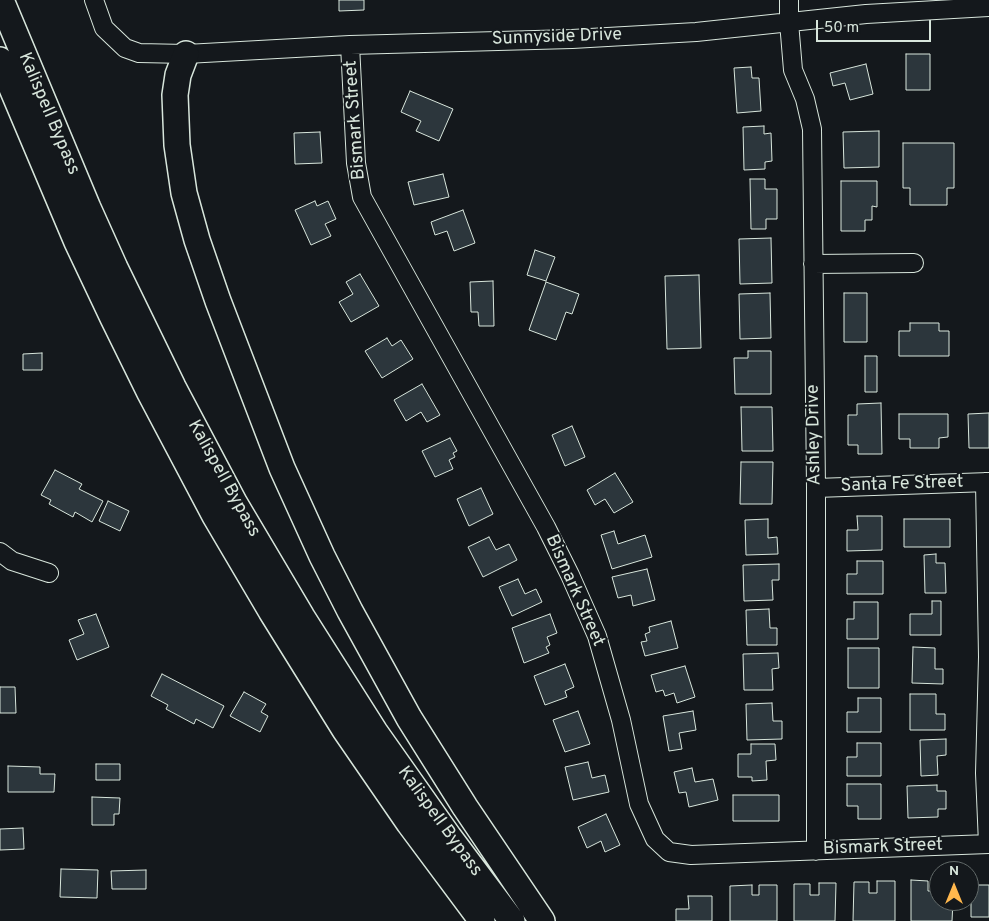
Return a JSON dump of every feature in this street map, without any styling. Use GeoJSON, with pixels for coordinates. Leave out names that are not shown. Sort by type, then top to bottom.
{"type":"FeatureCollection","features":[{"type":"Feature","properties":{"kind":"highway","name":"Kalispell Bypass"},"geometry":{"type":"LineString","coordinates":[[1,0],[80,191],[115,268],[173,387],[235,504],[302,617],[375,732],[449,837],[512,921]]}},
{"type":"Feature","properties":{"kind":"highway"},"geometry":{"type":"LineString","coordinates":[[186,54],[178,75],[175,95],[177,145],[186,201],[221,310],[279,459],[322,556],[383,672],[465,807],[542,921]]}},
{"type":"Feature","properties":{"kind":"highway","name":"Kalispell Bypass"},"geometry":{"type":"LineString","coordinates":[[0,60],[77,242],[154,402],[215,516],[345,730],[409,823],[482,921]]}},
{"type":"Feature","properties":{"kind":"street","name":"Sunnyside Drive"},"geometry":{"type":"LineString","coordinates":[[94,0],[104,28],[125,48],[139,52],[186,54],[350,45],[590,38],[696,32],[866,14],[989,7]]}},
{"type":"Feature","properties":{"kind":"street","name":"Ashley Drive"},"geometry":{"type":"LineString","coordinates":[[789,0],[793,70],[805,99],[812,129],[816,488],[816,851]]}},
{"type":"Feature","properties":{"kind":"street","name":"Bismark Street"},"geometry":{"type":"LineString","coordinates":[[350,45],[356,162],[362,197],[541,518],[570,575],[597,636],[621,720],[639,804],[655,839],[670,852],[691,856],[989,844]]}},
{"type":"Feature","properties":{"kind":"street"},"geometry":{"type":"LineString","coordinates":[[813,264],[914,263]]}},
{"type":"Feature","properties":{"kind":"street"},"geometry":{"type":"LineString","coordinates":[[987,482],[988,657],[985,772],[989,844]]}},
{"type":"Feature","properties":{"kind":"street","name":"Santa Fe Street"},"geometry":{"type":"LineString","coordinates":[[816,488],[987,482]]}},
{"type":"Feature","properties":{"kind":"street"},"geometry":{"type":"LineString","coordinates":[[0,552],[12,561],[49,573]]}},
{"type":"Feature","properties":{"kind":"building"},"geometry":{"type":"Polygon","coordinates":[[[339,0],[364,0],[364,10],[339,11],[339,0]]]}},
{"type":"Feature","properties":{"kind":"building"},"geometry":{"type":"Polygon","coordinates":[[[906,54],[930,54],[930,90],[906,90],[906,54]]]}},
{"type":"Feature","properties":{"kind":"building"},"geometry":{"type":"Polygon","coordinates":[[[866,64],[873,94],[850,100],[845,83],[833,86],[830,73],[866,64]]]}},
{"type":"Feature","properties":{"kind":"building"},"geometry":{"type":"Polygon","coordinates":[[[751,67],[752,78],[759,78],[761,111],[737,113],[734,68],[751,67]]]}},
{"type":"Feature","properties":{"kind":"building"},"geometry":{"type":"Polygon","coordinates":[[[410,91],[453,109],[439,141],[416,131],[421,121],[401,112],[410,91]]]}},
{"type":"Feature","properties":{"kind":"building"},"geometry":{"type":"Polygon","coordinates":[[[764,126],[764,134],[771,133],[772,161],[765,162],[765,169],[744,170],[743,127],[764,126]]]}},
{"type":"Feature","properties":{"kind":"building"},"geometry":{"type":"Polygon","coordinates":[[[879,131],[879,167],[844,168],[843,132],[879,131]]]}},
{"type":"Feature","properties":{"kind":"building"},"geometry":{"type":"Polygon","coordinates":[[[320,132],[322,163],[295,164],[294,133],[320,132]]]}},
{"type":"Feature","properties":{"kind":"building"},"geometry":{"type":"Polygon","coordinates":[[[903,143],[954,143],[954,188],[947,188],[947,205],[910,205],[910,188],[903,188],[903,143]]]}},
{"type":"Feature","properties":{"kind":"building"},"geometry":{"type":"Polygon","coordinates":[[[443,174],[449,197],[414,205],[408,182],[443,174]]]}},
{"type":"Feature","properties":{"kind":"building"},"geometry":{"type":"Polygon","coordinates":[[[750,179],[765,179],[765,189],[777,189],[777,219],[766,219],[766,229],[751,229],[750,179]]]}},
{"type":"Feature","properties":{"kind":"building"},"geometry":{"type":"Polygon","coordinates":[[[841,181],[877,181],[877,207],[872,206],[872,220],[865,220],[865,231],[841,231],[841,181]]]}},
{"type":"Feature","properties":{"kind":"building"},"geometry":{"type":"Polygon","coordinates":[[[315,201],[317,206],[328,201],[336,219],[325,224],[331,236],[311,245],[295,210],[315,201]]]}},
{"type":"Feature","properties":{"kind":"building"},"geometry":{"type":"Polygon","coordinates":[[[463,210],[475,243],[454,251],[447,231],[435,235],[431,222],[463,210]]]}},
{"type":"Feature","properties":{"kind":"building"},"geometry":{"type":"Polygon","coordinates":[[[771,238],[772,283],[740,284],[739,239],[771,238]]]}},
{"type":"Feature","properties":{"kind":"building"},"geometry":{"type":"Polygon","coordinates":[[[535,250],[555,257],[546,281],[527,275],[535,250]]]}},
{"type":"Feature","properties":{"kind":"building"},"geometry":{"type":"Polygon","coordinates":[[[360,274],[379,306],[351,322],[339,302],[353,294],[346,282],[360,274]]]}},
{"type":"Feature","properties":{"kind":"building"},"geometry":{"type":"Polygon","coordinates":[[[699,275],[701,348],[667,349],[665,276],[699,275]]]}},
{"type":"Feature","properties":{"kind":"building"},"geometry":{"type":"Polygon","coordinates":[[[493,281],[494,326],[479,326],[478,312],[471,312],[470,282],[493,281]]]}},
{"type":"Feature","properties":{"kind":"building"},"geometry":{"type":"Polygon","coordinates":[[[546,282],[579,294],[572,314],[566,312],[556,340],[529,330],[546,282]]]}},
{"type":"Feature","properties":{"kind":"building"},"geometry":{"type":"Polygon","coordinates":[[[770,293],[771,338],[740,339],[739,294],[770,293]]]}},
{"type":"Feature","properties":{"kind":"building"},"geometry":{"type":"Polygon","coordinates":[[[844,293],[867,293],[867,342],[844,342],[844,293]]]}},
{"type":"Feature","properties":{"kind":"building"},"geometry":{"type":"Polygon","coordinates":[[[910,323],[939,323],[939,331],[949,331],[949,356],[899,356],[899,331],[910,331],[910,323]]]}},
{"type":"Feature","properties":{"kind":"building"},"geometry":{"type":"Polygon","coordinates":[[[387,338],[392,346],[401,340],[413,359],[382,378],[365,351],[387,338]]]}},
{"type":"Feature","properties":{"kind":"building"},"geometry":{"type":"Polygon","coordinates":[[[748,351],[771,351],[771,394],[735,394],[734,358],[748,358],[748,351]]]}},
{"type":"Feature","properties":{"kind":"building"},"geometry":{"type":"Polygon","coordinates":[[[42,353],[42,370],[23,370],[23,354],[42,353]]]}},
{"type":"Feature","properties":{"kind":"building"},"geometry":{"type":"Polygon","coordinates":[[[865,356],[877,356],[877,392],[865,392],[865,356]]]}},
{"type":"Feature","properties":{"kind":"building"},"geometry":{"type":"Polygon","coordinates":[[[422,384],[440,415],[427,422],[421,412],[406,421],[394,400],[422,384]]]}},
{"type":"Feature","properties":{"kind":"building"},"geometry":{"type":"Polygon","coordinates":[[[881,403],[882,454],[858,454],[858,445],[848,445],[848,415],[857,415],[857,404],[881,403]]]}},
{"type":"Feature","properties":{"kind":"building"},"geometry":{"type":"Polygon","coordinates":[[[741,407],[772,407],[773,451],[742,451],[741,407]]]}},
{"type":"Feature","properties":{"kind":"building"},"geometry":{"type":"Polygon","coordinates":[[[989,413],[989,448],[969,448],[968,414],[989,413]]]}},
{"type":"Feature","properties":{"kind":"building"},"geometry":{"type":"Polygon","coordinates":[[[899,414],[948,414],[948,437],[939,438],[939,448],[910,448],[910,439],[899,439],[899,414]]]}},
{"type":"Feature","properties":{"kind":"building"},"geometry":{"type":"Polygon","coordinates":[[[572,426],[585,457],[565,466],[552,435],[572,426]]]}},
{"type":"Feature","properties":{"kind":"building"},"geometry":{"type":"Polygon","coordinates":[[[450,438],[457,451],[453,453],[455,457],[449,460],[453,469],[435,477],[422,451],[450,438]]]}},
{"type":"Feature","properties":{"kind":"building"},"geometry":{"type":"Polygon","coordinates":[[[741,462],[773,462],[772,504],[740,504],[741,462]]]}},
{"type":"Feature","properties":{"kind":"building"},"geometry":{"type":"Polygon","coordinates":[[[55,470],[82,484],[79,489],[103,501],[92,522],[75,512],[73,517],[49,504],[51,500],[41,495],[55,470]]]}},
{"type":"Feature","properties":{"kind":"building"},"geometry":{"type":"Polygon","coordinates":[[[615,473],[633,502],[614,513],[605,499],[595,505],[587,490],[615,473]]]}},
{"type":"Feature","properties":{"kind":"building"},"geometry":{"type":"Polygon","coordinates":[[[481,488],[493,514],[469,526],[457,499],[481,488]]]}},
{"type":"Feature","properties":{"kind":"building"},"geometry":{"type":"Polygon","coordinates":[[[108,501],[129,511],[120,531],[99,521],[108,501]]]}},
{"type":"Feature","properties":{"kind":"building"},"geometry":{"type":"Polygon","coordinates":[[[857,516],[882,516],[882,550],[847,551],[847,530],[858,530],[857,516]]]}},
{"type":"Feature","properties":{"kind":"building"},"geometry":{"type":"Polygon","coordinates":[[[768,519],[768,538],[777,537],[778,554],[746,555],[745,520],[768,519]]]}},
{"type":"Feature","properties":{"kind":"building"},"geometry":{"type":"Polygon","coordinates":[[[904,519],[950,519],[950,547],[904,547],[904,519]]]}},
{"type":"Feature","properties":{"kind":"building"},"geometry":{"type":"Polygon","coordinates":[[[614,531],[618,544],[645,535],[652,557],[612,569],[601,535],[614,531]]]}},
{"type":"Feature","properties":{"kind":"building"},"geometry":{"type":"Polygon","coordinates":[[[489,537],[496,550],[509,544],[517,560],[483,577],[468,547],[489,537]]]}},
{"type":"Feature","properties":{"kind":"building"},"geometry":{"type":"Polygon","coordinates":[[[936,554],[936,563],[945,563],[946,593],[925,593],[924,555],[936,554]]]}},
{"type":"Feature","properties":{"kind":"building"},"geometry":{"type":"Polygon","coordinates":[[[857,561],[883,561],[883,594],[847,594],[847,574],[857,574],[857,561]]]}},
{"type":"Feature","properties":{"kind":"building"},"geometry":{"type":"Polygon","coordinates":[[[779,564],[779,580],[772,580],[773,600],[744,601],[743,565],[779,564]]]}},
{"type":"Feature","properties":{"kind":"building"},"geometry":{"type":"Polygon","coordinates":[[[647,569],[655,600],[633,606],[631,595],[618,598],[612,577],[647,569]]]}},
{"type":"Feature","properties":{"kind":"building"},"geometry":{"type":"Polygon","coordinates":[[[518,579],[525,594],[536,589],[542,602],[512,616],[499,587],[518,579]]]}},
{"type":"Feature","properties":{"kind":"building"},"geometry":{"type":"Polygon","coordinates":[[[932,601],[941,601],[941,635],[910,635],[910,614],[932,614],[932,601]]]}},
{"type":"Feature","properties":{"kind":"building"},"geometry":{"type":"Polygon","coordinates":[[[854,602],[878,602],[878,639],[847,639],[847,619],[854,619],[854,602]]]}},
{"type":"Feature","properties":{"kind":"building"},"geometry":{"type":"Polygon","coordinates":[[[769,609],[770,628],[777,628],[777,645],[747,645],[746,610],[769,609]]]}},
{"type":"Feature","properties":{"kind":"building"},"geometry":{"type":"Polygon","coordinates":[[[96,614],[109,647],[77,660],[69,640],[84,634],[78,620],[96,614]]]}},
{"type":"Feature","properties":{"kind":"building"},"geometry":{"type":"Polygon","coordinates":[[[550,614],[557,633],[547,637],[550,645],[546,647],[549,653],[524,663],[512,628],[550,614]]]}},
{"type":"Feature","properties":{"kind":"building"},"geometry":{"type":"Polygon","coordinates":[[[671,621],[678,648],[645,656],[641,642],[647,641],[645,634],[650,632],[649,627],[671,621]]]}},
{"type":"Feature","properties":{"kind":"building"},"geometry":{"type":"Polygon","coordinates":[[[913,647],[935,648],[935,669],[943,669],[943,684],[912,683],[913,647]]]}},
{"type":"Feature","properties":{"kind":"building"},"geometry":{"type":"Polygon","coordinates":[[[848,648],[879,648],[879,688],[848,688],[848,648]]]}},
{"type":"Feature","properties":{"kind":"building"},"geometry":{"type":"Polygon","coordinates":[[[778,653],[779,668],[772,669],[773,690],[744,690],[743,654],[778,653]]]}},
{"type":"Feature","properties":{"kind":"building"},"geometry":{"type":"Polygon","coordinates":[[[565,664],[574,687],[565,691],[567,697],[545,705],[534,676],[565,664]]]}},
{"type":"Feature","properties":{"kind":"building"},"geometry":{"type":"Polygon","coordinates":[[[685,666],[695,697],[677,703],[674,693],[665,696],[663,690],[656,692],[651,675],[685,666]]]}},
{"type":"Feature","properties":{"kind":"building"},"geometry":{"type":"Polygon","coordinates":[[[162,674],[224,706],[213,728],[196,719],[194,724],[166,709],[168,705],[151,696],[162,674]]]}},
{"type":"Feature","properties":{"kind":"building"},"geometry":{"type":"Polygon","coordinates":[[[0,687],[15,687],[16,713],[0,713],[0,687]]]}},
{"type":"Feature","properties":{"kind":"building"},"geometry":{"type":"Polygon","coordinates":[[[244,692],[266,704],[261,712],[268,716],[260,732],[230,716],[244,692]]]}},
{"type":"Feature","properties":{"kind":"building"},"geometry":{"type":"Polygon","coordinates":[[[910,694],[936,694],[936,714],[945,714],[945,730],[910,730],[910,694]]]}},
{"type":"Feature","properties":{"kind":"building"},"geometry":{"type":"Polygon","coordinates":[[[858,698],[881,698],[881,732],[847,732],[847,712],[858,712],[858,698]]]}},
{"type":"Feature","properties":{"kind":"building"},"geometry":{"type":"Polygon","coordinates":[[[772,703],[773,721],[782,721],[782,739],[747,740],[746,704],[772,703]]]}},
{"type":"Feature","properties":{"kind":"building"},"geometry":{"type":"Polygon","coordinates":[[[578,711],[590,744],[565,752],[553,720],[578,711]]]}},
{"type":"Feature","properties":{"kind":"building"},"geometry":{"type":"Polygon","coordinates":[[[693,711],[696,730],[679,733],[682,749],[669,751],[663,716],[693,711]]]}},
{"type":"Feature","properties":{"kind":"building"},"geometry":{"type":"Polygon","coordinates":[[[946,739],[946,755],[937,756],[938,775],[921,776],[920,740],[946,739]]]}},
{"type":"Feature","properties":{"kind":"building"},"geometry":{"type":"Polygon","coordinates":[[[857,743],[881,743],[881,776],[847,776],[847,757],[857,757],[857,743]]]}},
{"type":"Feature","properties":{"kind":"building"},"geometry":{"type":"Polygon","coordinates":[[[751,744],[775,744],[776,760],[766,761],[767,780],[752,781],[752,777],[738,777],[738,754],[751,754],[751,744]]]}},
{"type":"Feature","properties":{"kind":"building"},"geometry":{"type":"Polygon","coordinates":[[[588,762],[592,778],[605,775],[609,792],[573,800],[565,767],[588,762]]]}},
{"type":"Feature","properties":{"kind":"building"},"geometry":{"type":"Polygon","coordinates":[[[96,764],[120,764],[120,780],[96,780],[96,764]]]}},
{"type":"Feature","properties":{"kind":"building"},"geometry":{"type":"Polygon","coordinates":[[[8,766],[40,767],[40,774],[55,774],[54,792],[8,792],[8,766]]]}},
{"type":"Feature","properties":{"kind":"building"},"geometry":{"type":"Polygon","coordinates":[[[692,768],[695,782],[713,779],[718,800],[689,807],[686,792],[679,793],[674,772],[692,768]]]}},
{"type":"Feature","properties":{"kind":"building"},"geometry":{"type":"Polygon","coordinates":[[[847,784],[881,784],[881,819],[858,819],[858,806],[847,806],[847,784]]]}},
{"type":"Feature","properties":{"kind":"building"},"geometry":{"type":"Polygon","coordinates":[[[937,785],[937,791],[946,791],[946,809],[938,809],[938,817],[908,818],[907,786],[937,785]]]}},
{"type":"Feature","properties":{"kind":"building"},"geometry":{"type":"Polygon","coordinates":[[[733,795],[779,795],[779,821],[733,821],[733,795]]]}},
{"type":"Feature","properties":{"kind":"building"},"geometry":{"type":"Polygon","coordinates":[[[92,797],[120,798],[119,814],[114,814],[114,825],[92,825],[92,797]]]}},
{"type":"Feature","properties":{"kind":"building"},"geometry":{"type":"Polygon","coordinates":[[[606,814],[620,845],[605,852],[601,841],[587,848],[578,827],[606,814]]]}},
{"type":"Feature","properties":{"kind":"building"},"geometry":{"type":"Polygon","coordinates":[[[23,828],[24,849],[0,850],[0,829],[23,828]]]}},
{"type":"Feature","properties":{"kind":"building"},"geometry":{"type":"Polygon","coordinates":[[[61,869],[98,870],[97,898],[60,897],[61,869]]]}},
{"type":"Feature","properties":{"kind":"building"},"geometry":{"type":"Polygon","coordinates":[[[146,870],[146,889],[112,889],[111,871],[146,870]]]}},
{"type":"Feature","properties":{"kind":"building"},"geometry":{"type":"Polygon","coordinates":[[[911,880],[928,881],[929,911],[952,911],[952,921],[911,921],[911,880]]]}},
{"type":"Feature","properties":{"kind":"building"},"geometry":{"type":"Polygon","coordinates":[[[877,881],[895,881],[895,921],[853,921],[854,882],[869,882],[869,893],[877,893],[877,881]]]}},
{"type":"Feature","properties":{"kind":"building"},"geometry":{"type":"Polygon","coordinates":[[[819,883],[836,883],[835,921],[794,921],[794,884],[810,884],[810,895],[819,895],[819,883]]]}},
{"type":"Feature","properties":{"kind":"building"},"geometry":{"type":"Polygon","coordinates":[[[752,885],[752,895],[759,895],[759,885],[777,885],[777,921],[730,921],[730,886],[752,885]]]}},
{"type":"Feature","properties":{"kind":"building"},"geometry":{"type":"Polygon","coordinates":[[[979,885],[989,885],[989,917],[971,917],[971,911],[979,911],[979,885]]]}},
{"type":"Feature","properties":{"kind":"building"},"geometry":{"type":"Polygon","coordinates":[[[688,896],[712,896],[712,921],[676,921],[676,909],[689,909],[688,896]]]}}]}
